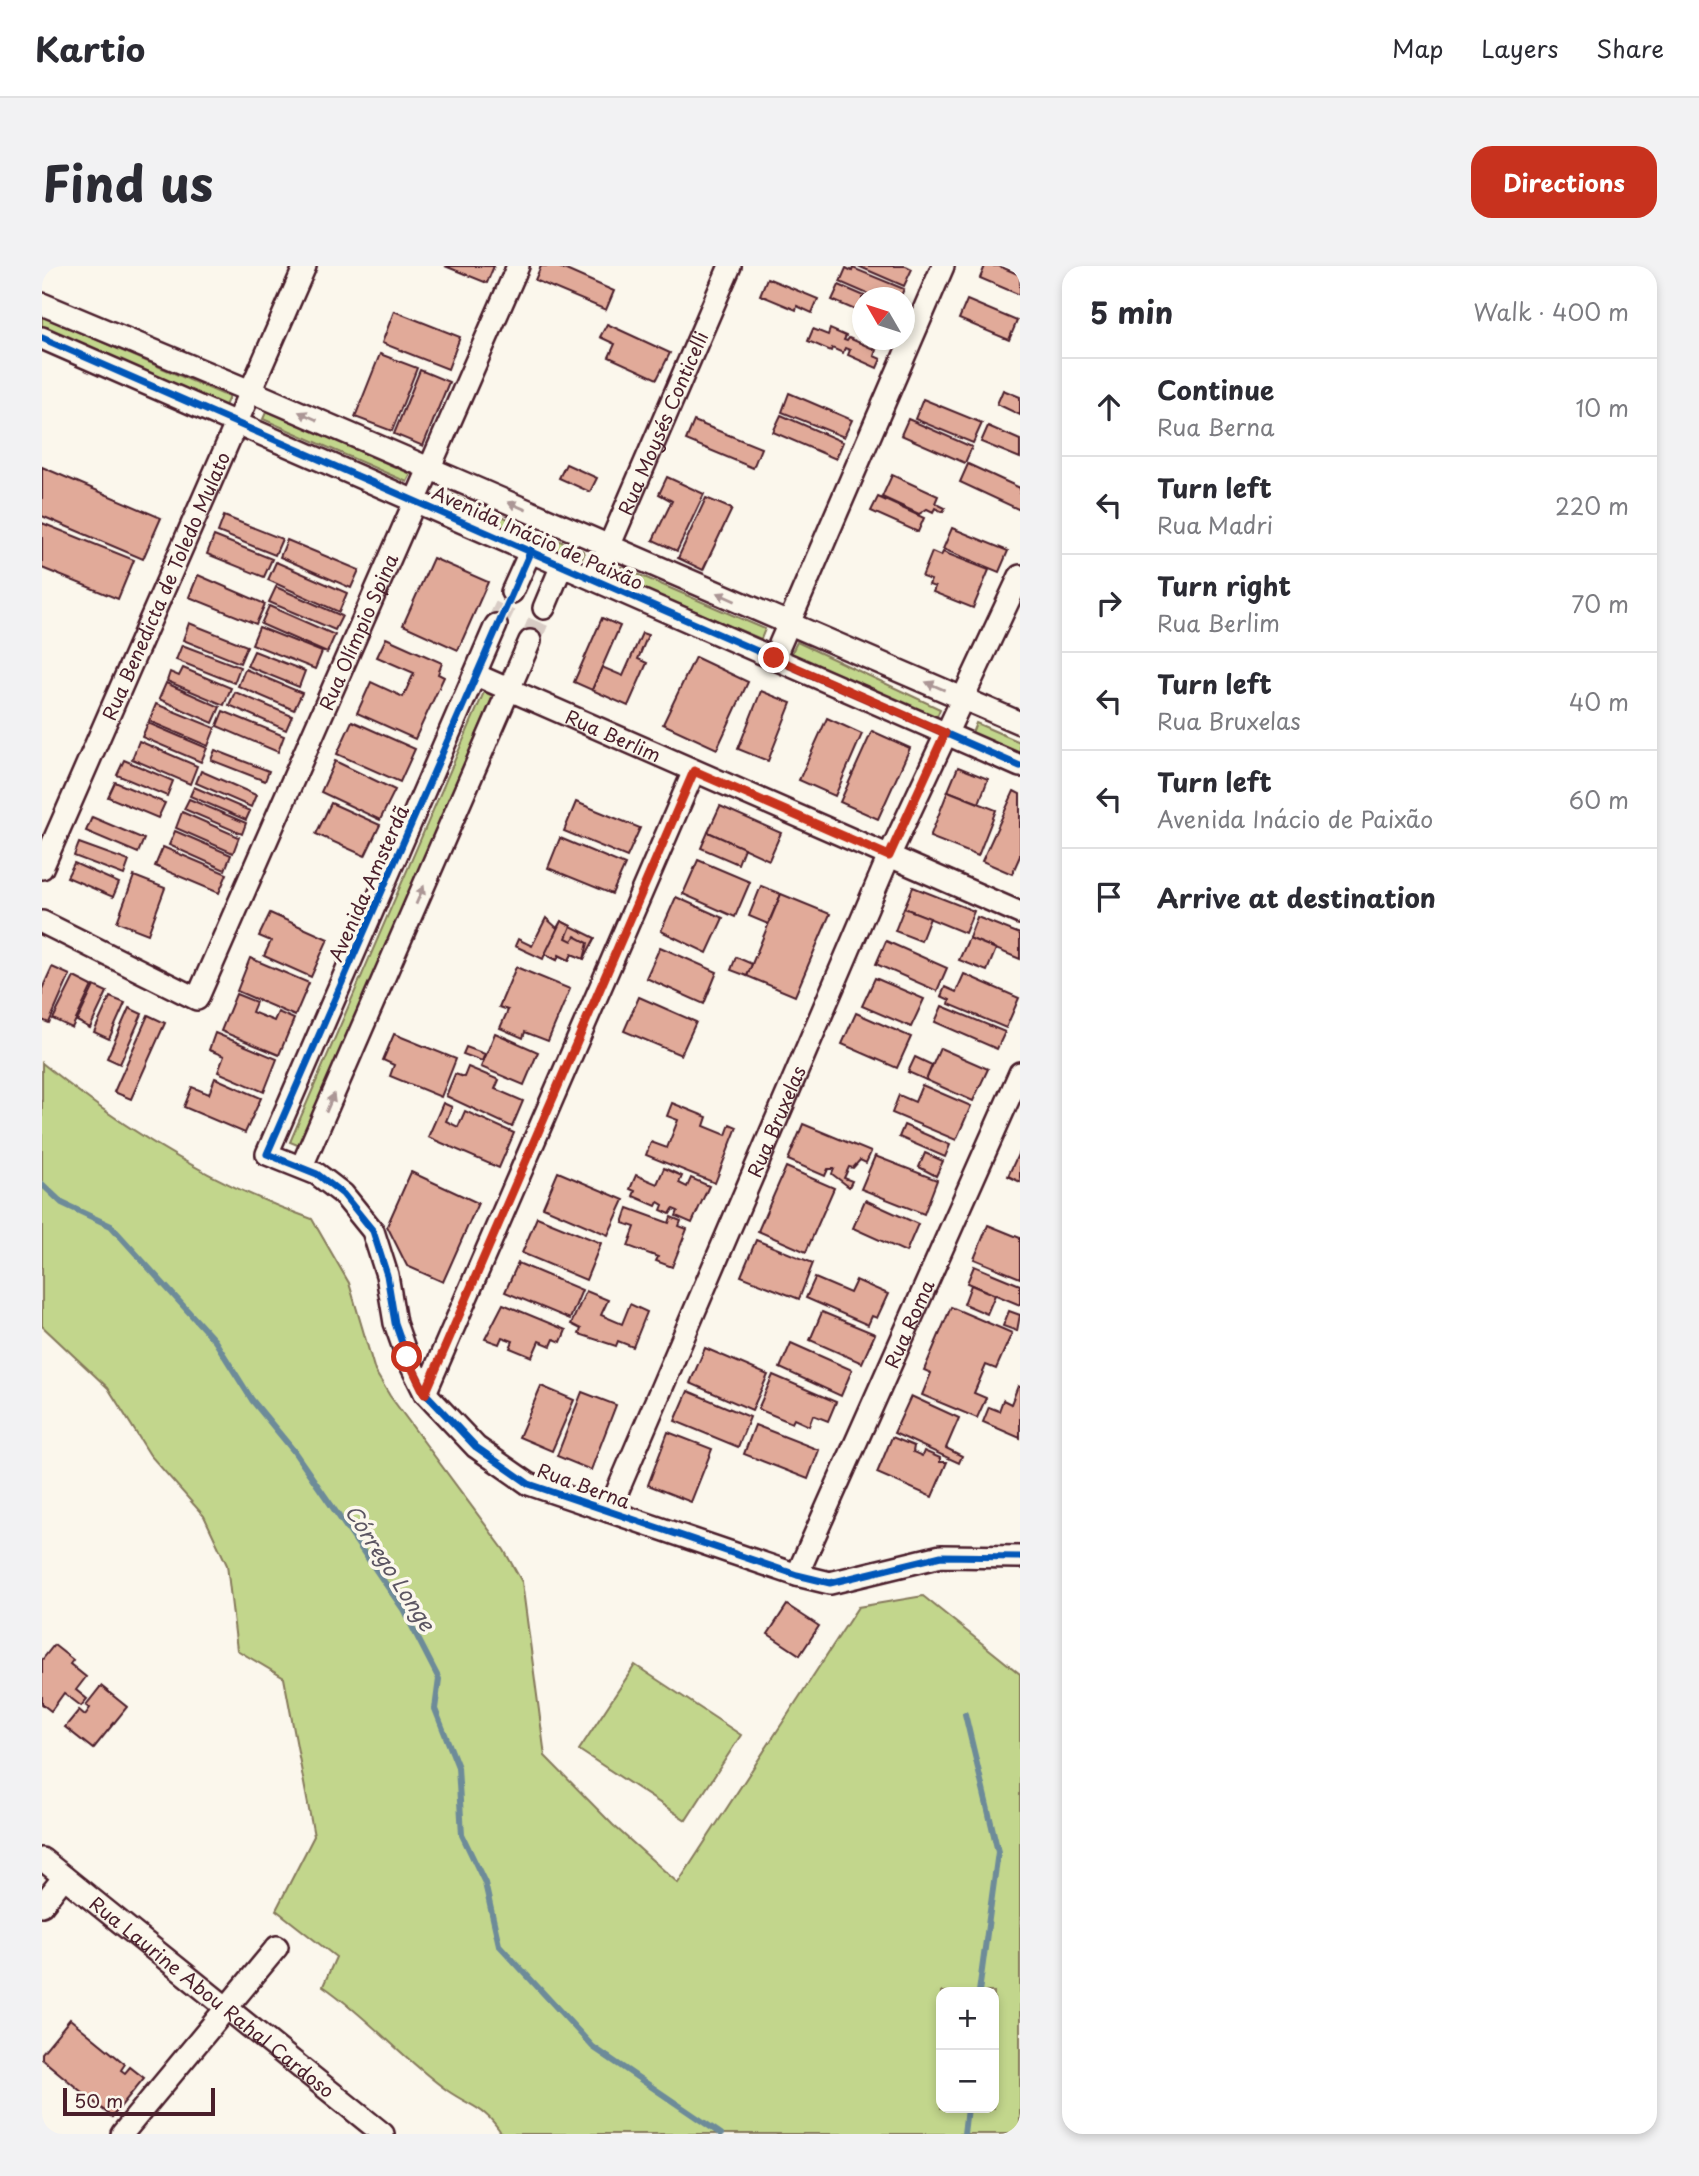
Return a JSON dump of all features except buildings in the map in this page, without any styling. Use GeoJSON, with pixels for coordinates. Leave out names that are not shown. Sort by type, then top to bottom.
{"type":"FeatureCollection","features":[{"type":"Feature","properties":{"kind":"street","name":"Rua Benedicta de Toledo Mulato"},"geometry":{"type":"LineString","coordinates":[[42,868],[305,266]]}},
{"type":"Feature","properties":{"kind":"street","name":"Rua Olímpio Spina"},"geometry":{"type":"LineString","coordinates":[[42,922],[197,999],[518,266]]}},
{"type":"Feature","properties":{"kind":"street","name":"Rua Moysés Conticelli"},"geometry":{"type":"LineString","coordinates":[[595,579],[730,266]]}},
{"type":"Feature","properties":{"kind":"street"},"geometry":{"type":"LineString","coordinates":[[774,658],[943,266]]}},
{"type":"Feature","properties":{"kind":"street","name":"Avenida Inácio de Paixão"},"geometry":{"type":"LineString","coordinates":[[42,304],[1020,723]]}},
{"type":"Feature","properties":{"kind":"street","name":"Avenida Inácio de Paixão"},"geometry":{"type":"LineString","coordinates":[[42,338],[1020,766]]}},
{"type":"Feature","properties":{"kind":"street"},"geometry":{"type":"LineString","coordinates":[[512,592],[531,550]]}},
{"type":"Feature","properties":{"kind":"street"},"geometry":{"type":"LineString","coordinates":[[544,608],[562,565]]}},
{"type":"Feature","properties":{"kind":"street","name":"Rua Bruxelas"},"geometry":{"type":"LineString","coordinates":[[609,1511],[889,856],[1020,576]]}},
{"type":"Feature","properties":{"kind":"street","name":"Avenida Amsterdã"},"geometry":{"type":"LineString","coordinates":[[267,1154],[496,625]]}},
{"type":"Feature","properties":{"kind":"street"},"geometry":{"type":"LineString","coordinates":[[302,1166],[530,641]]}},
{"type":"Feature","properties":{"kind":"street","name":"Rua Berlim"},"geometry":{"type":"LineString","coordinates":[[476,675],[1020,913]]}},
{"type":"Feature","properties":{"kind":"street"},"geometry":{"type":"LineString","coordinates":[[425,1394],[694,771]]}},
{"type":"Feature","properties":{"kind":"street","name":"Rua Roma"},"geometry":{"type":"LineString","coordinates":[[797,1575],[1020,1073]]}},
{"type":"Feature","properties":{"kind":"street","name":"Rua Berna"},"geometry":{"type":"LineString","coordinates":[[267,1154],[302,1166],[343,1194],[373,1231],[387,1275],[395,1323],[425,1394],[476,1447],[529,1484],[797,1575],[830,1583],[941,1556],[1020,1557]]}},
{"type":"Feature","properties":{"kind":"street","name":"Rua Laurine Abou Rahal Cardoso"},"geometry":{"type":"LineString","coordinates":[[42,1859],[378,2132]]}},
{"type":"Feature","properties":{"kind":"street"},"geometry":{"type":"LineString","coordinates":[[42,1905],[64,1877]]}},
{"type":"Feature","properties":{"kind":"street"},"geometry":{"type":"LineString","coordinates":[[122,2134],[277,1948]]}},
{"type":"Feature","properties":{"kind":"green space"},"geometry":{"type":"Polygon","coordinates":[[[42,316],[229,397],[225,406],[42,326],[42,316]]]}},
{"type":"Feature","properties":{"kind":"green space"},"geometry":{"type":"Polygon","coordinates":[[[267,410],[411,474],[407,482],[263,419],[267,410]]]}},
{"type":"Feature","properties":{"kind":"green space"},"geometry":{"type":"Polygon","coordinates":[[[443,491],[583,551],[584,555],[579,561],[439,500],[443,491]]]}},
{"type":"Feature","properties":{"kind":"green space"},"geometry":{"type":"Polygon","coordinates":[[[621,567],[765,629],[761,639],[617,578],[621,567]]]}},
{"type":"Feature","properties":{"kind":"green space"},"geometry":{"type":"Polygon","coordinates":[[[797,642],[940,709],[936,719],[791,654],[797,642]]]}},
{"type":"Feature","properties":{"kind":"green space"},"geometry":{"type":"Polygon","coordinates":[[[484,692],[493,696],[300,1146],[290,1142],[484,692]]]}},
{"type":"Feature","properties":{"kind":"green space"},"geometry":{"type":"Polygon","coordinates":[[[976,723],[1020,742],[1020,754],[972,733],[976,723]]]}},
{"type":"Feature","properties":{"kind":"green space"},"geometry":{"type":"Polygon","coordinates":[[[42,1063],[105,1111],[170,1153],[239,1189],[312,1219],[349,1283],[375,1371],[390,1396],[504,1550],[522,1582],[545,1756],[613,1825],[678,1883],[858,1607],[923,1596],[1020,1674],[1020,2134],[502,2134],[484,2113],[448,2091],[416,2066],[323,1986],[336,1957],[276,1910],[314,1836],[284,1678],[237,1650],[227,1565],[204,1516],[150,1455],[108,1388],[42,1326],[42,1063]]]}},
{"type":"Feature","properties":{"kind":"green space"},"geometry":{"type":"Polygon","coordinates":[[[635,1665],[741,1735],[686,1820],[579,1750],[635,1665]]]}},
{"type":"Feature","properties":{"kind":"waterway","name":"Córrego Longe"},"geometry":{"type":"LineString","coordinates":[[42,1184],[62,1203],[111,1226],[215,1341],[252,1400],[293,1450],[403,1609],[439,1679],[435,1709],[458,1767],[462,1835],[485,1883],[499,1945],[593,2047],[721,2134]]}},
{"type":"Feature","properties":{"kind":"waterway"},"geometry":{"type":"LineString","coordinates":[[965,1714],[998,1852],[980,1987]]}},
{"type":"Feature","properties":{"kind":"waterway"},"geometry":{"type":"LineString","coordinates":[[964,2134],[966,2113]]}},
{"type":"Feature","properties":{"kind":"tunnel"},"geometry":{"type":"LineString","coordinates":[[496,625],[512,592]]}},
{"type":"Feature","properties":{"kind":"tunnel"},"geometry":{"type":"LineString","coordinates":[[530,641],[544,608]]}},
{"type":"Feature","properties":{"kind":"cycle path"},"geometry":{"type":"LineString","coordinates":[[42,338],[1020,766]]}},
{"type":"Feature","properties":{"kind":"cycle path"},"geometry":{"type":"LineString","coordinates":[[531,550],[267,1154],[317,1174],[343,1194],[373,1231],[387,1275],[395,1323],[407,1357],[425,1393],[476,1447],[529,1484],[797,1575],[830,1583],[941,1556],[1020,1557]]}},
{"type":"Feature","properties":{"kind":"route"},"geometry":{"type":"LineString","coordinates":[[407,1357],[425,1394],[694,771],[889,856],[945,733],[774,658]]}}]}
